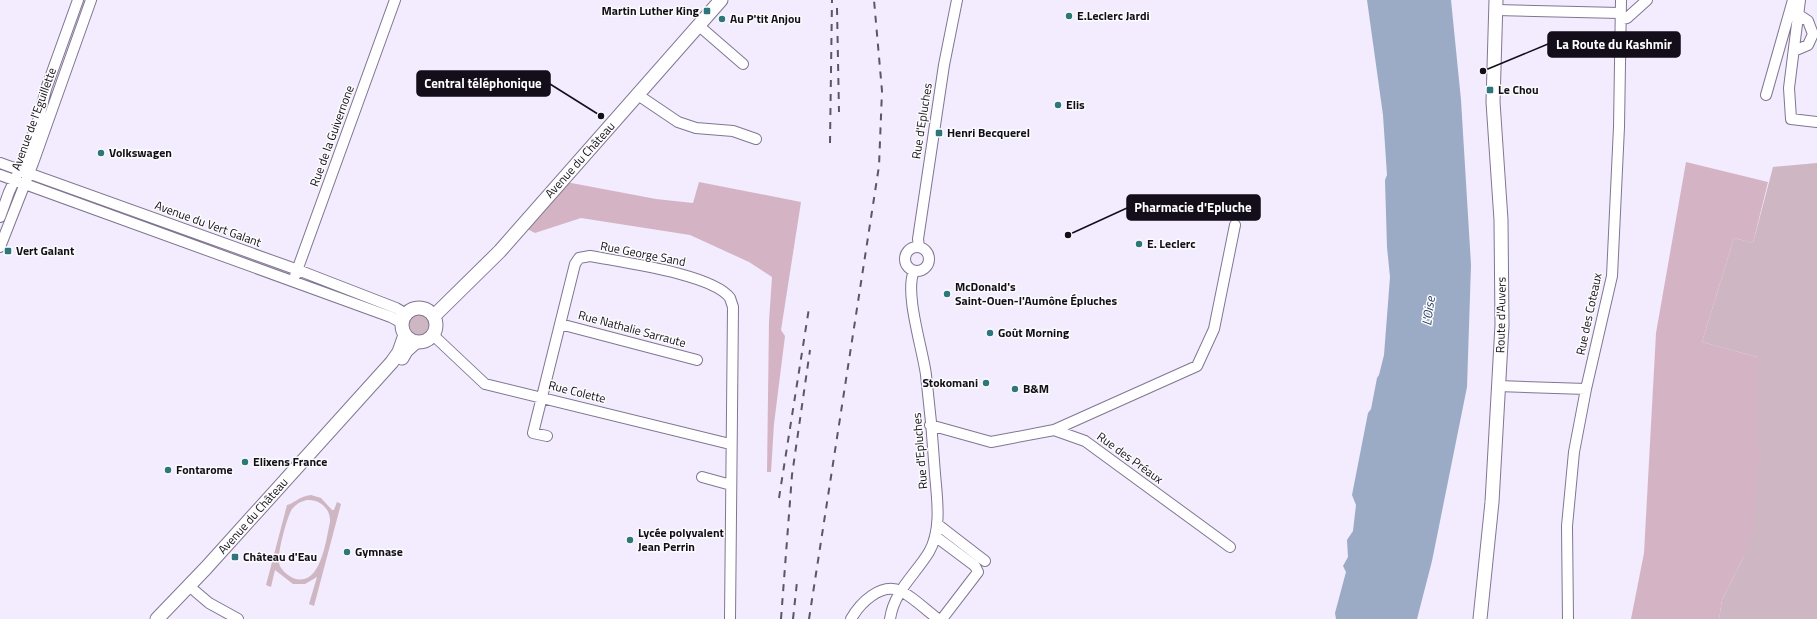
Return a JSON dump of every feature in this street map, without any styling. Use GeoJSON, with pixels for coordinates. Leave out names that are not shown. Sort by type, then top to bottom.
{"type":"FeatureCollection","features":[{"type":"Feature","properties":{"kind":"main road","name":"Avenue du Château"},"geometry":{"type":"LineString","coordinates":[[434,316],[500,251],[721,0]]}},
{"type":"Feature","properties":{"kind":"main road","name":"Route d'Auvers"},"geometry":{"type":"LineString","coordinates":[[1480,619],[1489,536],[1502,286],[1501,220],[1493,102],[1497,5]]}},
{"type":"Feature","properties":{"kind":"main road"},"geometry":{"type":"LineString","coordinates":[[418,308],[429,311],[434,316],[436,330],[433,336],[428,340],[407,329],[409,311],[418,308]]}},
{"type":"Feature","properties":{"kind":"main road","name":"Avenue du Château"},"geometry":{"type":"LineString","coordinates":[[169,619],[193,589],[388,378],[406,351],[407,329]]}},
{"type":"Feature","properties":{"kind":"main road","name":"Avenue du Château"},"geometry":{"type":"LineString","coordinates":[[157,619],[193,589]]}},
{"type":"Feature","properties":{"kind":"street","name":"Avenue de l'Eguillette"},"geometry":{"type":"LineString","coordinates":[[24,171],[46,89],[78,0]]}},
{"type":"Feature","properties":{"kind":"street","name":"Avenue de l'Eguillette"},"geometry":{"type":"LineString","coordinates":[[0,217],[24,171],[91,0]]}},
{"type":"Feature","properties":{"kind":"street","name":"Rue de la Guivernone"},"geometry":{"type":"LineString","coordinates":[[294,281],[395,0]]}},
{"type":"Feature","properties":{"kind":"street","name":"Rue d'Epluches"},"geometry":{"type":"LineString","coordinates":[[919,247],[918,239],[935,120],[957,0]]}},
{"type":"Feature","properties":{"kind":"street","name":"Rue des Coteaux"},"geometry":{"type":"LineString","coordinates":[[1568,619],[1567,526],[1574,452],[1586,389],[1612,276],[1619,127],[1621,0]]}},
{"type":"Feature","properties":{"kind":"street"},"geometry":{"type":"LineString","coordinates":[[1497,5],[1621,16],[1627,18],[1648,0]]}},
{"type":"Feature","properties":{"kind":"street"},"geometry":{"type":"LineString","coordinates":[[1766,95],[1793,0]]}},
{"type":"Feature","properties":{"kind":"street"},"geometry":{"type":"LineString","coordinates":[[1800,0],[1789,88],[1791,119],[1817,122]]}},
{"type":"Feature","properties":{"kind":"street"},"geometry":{"type":"LineString","coordinates":[[1794,51],[1808,45],[1814,37],[1808,21],[1799,15]]}},
{"type":"Feature","properties":{"kind":"street"},"geometry":{"type":"LineString","coordinates":[[698,25],[743,64]]}},
{"type":"Feature","properties":{"kind":"street"},"geometry":{"type":"LineString","coordinates":[[638,95],[678,122],[696,128],[733,131],[756,139]]}},
{"type":"Feature","properties":{"kind":"street","name":"Avenue du Vert Galant"},"geometry":{"type":"LineString","coordinates":[[0,162],[298,270],[396,308],[407,329]]}},
{"type":"Feature","properties":{"kind":"street","name":"Avenue du Vert Galant"},"geometry":{"type":"LineString","coordinates":[[0,175],[391,317],[407,329]]}},
{"type":"Feature","properties":{"kind":"street","name":"Avenue de l'Eguillette"},"geometry":{"type":"LineString","coordinates":[[0,248],[19,182]]}},
{"type":"Feature","properties":{"kind":"street"},"geometry":{"type":"LineString","coordinates":[[930,425],[991,442],[1054,430],[1197,366],[1214,329],[1236,226]]}},
{"type":"Feature","properties":{"kind":"street"},"geometry":{"type":"LineString","coordinates":[[919,247],[923,248],[928,254],[929,262],[925,269],[918,272],[914,271],[908,267],[905,260],[906,256],[911,249],[919,247]]}},
{"type":"Feature","properties":{"kind":"street","name":"Rue George Sand"},"geometry":{"type":"LineString","coordinates":[[547,436],[533,433],[575,264],[579,258],[590,256],[689,276],[724,293],[730,299],[733,307],[730,444],[730,619]]}},
{"type":"Feature","properties":{"kind":"street","name":"Rue d'Epluches"},"geometry":{"type":"LineString","coordinates":[[890,619],[893,605],[900,591],[930,551],[937,524],[935,473],[926,374],[912,297],[911,278],[914,271]]}},
{"type":"Feature","properties":{"kind":"street","name":"Rue Nathalie Sarraute"},"geometry":{"type":"LineString","coordinates":[[560,324],[697,360]]}},
{"type":"Feature","properties":{"kind":"street","name":"Rue Colette"},"geometry":{"type":"LineString","coordinates":[[433,336],[485,384],[730,444]]}},
{"type":"Feature","properties":{"kind":"street"},"geometry":{"type":"LineString","coordinates":[[1498,386],[1586,389]]}},
{"type":"Feature","properties":{"kind":"street","name":"Rue des Préaux"},"geometry":{"type":"LineString","coordinates":[[1054,430],[1084,441],[1093,446],[1230,547]]}},
{"type":"Feature","properties":{"kind":"street"},"geometry":{"type":"LineString","coordinates":[[702,477],[731,485]]}},
{"type":"Feature","properties":{"kind":"street"},"geometry":{"type":"LineString","coordinates":[[937,524],[985,561]]}},
{"type":"Feature","properties":{"kind":"street"},"geometry":{"type":"LineString","coordinates":[[935,536],[975,566],[978,572],[942,619]]}},
{"type":"Feature","properties":{"kind":"street"},"geometry":{"type":"LineString","coordinates":[[193,589],[209,603],[238,619]]}},
{"type":"Feature","properties":{"kind":"street"},"geometry":{"type":"LineString","coordinates":[[851,619],[866,600],[874,593],[889,589],[900,591],[938,619]]}},
{"type":"Feature","properties":{"kind":"shaded area"},"geometry":{"type":"Polygon","coordinates":[[[1686,162],[1768,182],[1753,243],[1734,238],[1702,342],[1757,357],[1759,462],[1753,527],[1744,556],[1722,600],[1719,619],[1631,619],[1644,553],[1656,333],[1686,162]]]}},
{"type":"Feature","properties":{"kind":"shaded area"},"geometry":{"type":"Polygon","coordinates":[[[1817,163],[1817,619],[1719,619],[1722,600],[1744,556],[1757,357],[1702,342],[1734,238],[1753,243],[1773,167],[1817,163]]]}},
{"type":"Feature","properties":{"kind":"shaded area"},"geometry":{"type":"Polygon","coordinates":[[[566,182],[656,199],[693,203],[699,182],[801,202],[781,330],[785,336],[774,424],[771,472],[767,472],[769,321],[772,277],[749,262],[690,235],[581,218],[535,233],[527,229],[566,182]]]}},
{"type":"Feature","properties":{"kind":"shaded area"},"geometry":{"type":"Polygon","coordinates":[[[420,314],[429,317],[432,326],[429,335],[420,338],[411,335],[408,326],[411,317],[420,314]]]}},
{"type":"Feature","properties":{"kind":"shaded area"},"geometry":{"type":"Polygon","coordinates":[[[311,495],[321,498],[332,510],[334,510],[337,502],[341,504],[314,606],[309,604],[317,577],[305,584],[293,584],[275,570],[271,587],[266,585],[287,505],[311,495]],[[312,500],[301,502],[292,509],[279,552],[279,563],[281,567],[284,572],[293,578],[302,579],[310,576],[316,570],[324,550],[330,517],[324,506],[312,500]]]}},
{"type":"Feature","properties":{"kind":"water","name":"L'Oise"},"geometry":{"type":"Polygon","coordinates":[[[1367,0],[1451,0],[1461,100],[1471,265],[1467,387],[1432,561],[1417,619],[1336,619],[1335,613],[1346,572],[1343,566],[1348,557],[1347,540],[1353,531],[1356,505],[1352,495],[1368,413],[1371,409],[1377,378],[1384,355],[1390,277],[1387,247],[1385,180],[1387,175],[1383,115],[1367,0]]]}},
{"type":"Feature","properties":{"kind":"railway"},"geometry":{"type":"LineString","coordinates":[[830,143],[832,0]]}},
{"type":"Feature","properties":{"kind":"railway"},"geometry":{"type":"LineString","coordinates":[[809,619],[879,166],[882,91],[874,0]]}},
{"type":"Feature","properties":{"kind":"railway"},"geometry":{"type":"LineString","coordinates":[[837,8],[839,112]]}},
{"type":"Feature","properties":{"kind":"railway"},"geometry":{"type":"LineString","coordinates":[[779,498],[809,308]]}},
{"type":"Feature","properties":{"kind":"railway"},"geometry":{"type":"LineString","coordinates":[[781,619],[792,475],[810,350]]}},
{"type":"Feature","properties":{"kind":"railway"},"geometry":{"type":"LineString","coordinates":[[793,619],[797,582]]}},
{"type":"Feature","properties":{"kind":"place","name":"Martin Luther King"},"geometry":{"type":"Point","coordinates":[707,11]}},
{"type":"Feature","properties":{"kind":"place","name":"E.Leclerc Jardi"},"geometry":{"type":"Point","coordinates":[1069,16]}},
{"type":"Feature","properties":{"kind":"place","name":"Au P'tit Anjou"},"geometry":{"type":"Point","coordinates":[722,19]}},
{"type":"Feature","properties":{"kind":"place","name":"La Route du Kashmir"},"geometry":{"type":"Point","coordinates":[1483,71]}},
{"type":"Feature","properties":{"kind":"place","name":"Le Chou"},"geometry":{"type":"Point","coordinates":[1490,90]}},
{"type":"Feature","properties":{"kind":"place","name":"Elis"},"geometry":{"type":"Point","coordinates":[1058,105]}},
{"type":"Feature","properties":{"kind":"place","name":"Central téléphonique"},"geometry":{"type":"Point","coordinates":[601,116]}},
{"type":"Feature","properties":{"kind":"place","name":"Henri Becquerel"},"geometry":{"type":"Point","coordinates":[939,133]}},
{"type":"Feature","properties":{"kind":"place","name":"Volkswagen"},"geometry":{"type":"Point","coordinates":[101,153]}},
{"type":"Feature","properties":{"kind":"place","name":"Pharmacie d'Epluche"},"geometry":{"type":"Point","coordinates":[1068,235]}},
{"type":"Feature","properties":{"kind":"place","name":"E. Leclerc"},"geometry":{"type":"Point","coordinates":[1139,244]}},
{"type":"Feature","properties":{"kind":"place","name":"Vert Galant"},"geometry":{"type":"Point","coordinates":[8,251]}},
{"type":"Feature","properties":{"kind":"place","name":"McDonald's Saint-Ouen-l'Aumône Épluches"},"geometry":{"type":"Point","coordinates":[947,294]}},
{"type":"Feature","properties":{"kind":"place","name":"Goût Morning"},"geometry":{"type":"Point","coordinates":[990,333]}},
{"type":"Feature","properties":{"kind":"place","name":"Stokomani"},"geometry":{"type":"Point","coordinates":[986,383]}},
{"type":"Feature","properties":{"kind":"place","name":"B&M"},"geometry":{"type":"Point","coordinates":[1015,389]}},
{"type":"Feature","properties":{"kind":"place","name":"Elixens France"},"geometry":{"type":"Point","coordinates":[245,462]}},
{"type":"Feature","properties":{"kind":"place","name":"Fontarome"},"geometry":{"type":"Point","coordinates":[168,470]}},
{"type":"Feature","properties":{"kind":"place","name":"Lycée polyvalent Jean Perrin"},"geometry":{"type":"Point","coordinates":[630,540]}},
{"type":"Feature","properties":{"kind":"place","name":"Gymnase"},"geometry":{"type":"Point","coordinates":[347,552]}},
{"type":"Feature","properties":{"kind":"place","name":"Château d'Eau"},"geometry":{"type":"Point","coordinates":[235,557]}}]}
